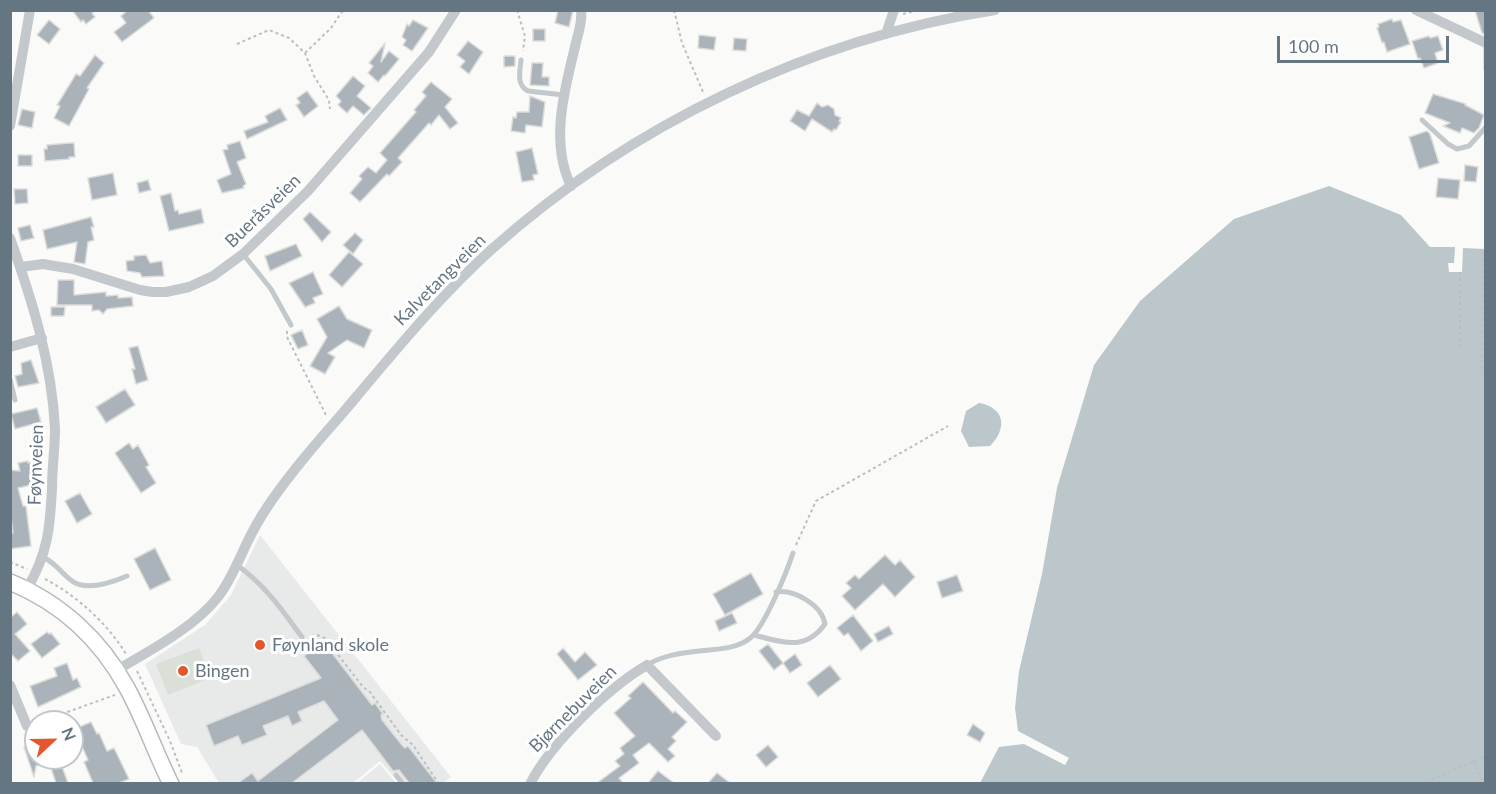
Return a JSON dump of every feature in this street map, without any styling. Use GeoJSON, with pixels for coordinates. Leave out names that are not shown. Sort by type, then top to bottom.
{"type":"FeatureCollection","features":[{"type":"Feature","properties":{"kind":"main road"},"geometry":{"type":"LineString","coordinates":[[10,582],[27,589],[69,616],[99,646],[128,689],[169,783]]}},
{"type":"Feature","properties":{"kind":"street"},"geometry":{"type":"LineString","coordinates":[[10,126],[30,10]]}},
{"type":"Feature","properties":{"kind":"street","name":"Bueråsveien"},"geometry":{"type":"LineString","coordinates":[[21,267],[43,264],[94,274],[140,290],[166,292],[204,281],[230,265],[294,206],[429,52],[456,10]]}},
{"type":"Feature","properties":{"kind":"street"},"geometry":{"type":"LineString","coordinates":[[571,186],[561,155],[560,142],[564,95],[580,27],[581,10]]}},
{"type":"Feature","properties":{"kind":"street"},"geometry":{"type":"LineString","coordinates":[[886,34],[894,10]]}},
{"type":"Feature","properties":{"kind":"street","name":"Kalvetangveien"},"geometry":{"type":"LineString","coordinates":[[117,670],[185,627],[207,609],[223,590],[254,528],[269,504],[385,361],[450,289],[492,249],[571,186],[624,151],[742,87],[805,61],[886,34],[960,16],[996,10]]}},
{"type":"Feature","properties":{"kind":"street"},"geometry":{"type":"LineString","coordinates":[[1416,10],[1485,44]]}},
{"type":"Feature","properties":{"kind":"street","name":"Føynveien"},"geometry":{"type":"LineString","coordinates":[[10,238],[42,338],[55,428],[50,527],[43,557],[27,589]]}},
{"type":"Feature","properties":{"kind":"street"},"geometry":{"type":"LineString","coordinates":[[10,347],[42,338]]}},
{"type":"Feature","properties":{"kind":"street"},"geometry":{"type":"LineString","coordinates":[[647,665],[716,736]]}},
{"type":"Feature","properties":{"kind":"street","name":"Bjørnebuveien"},"geometry":{"type":"LineString","coordinates":[[530,783],[548,754],[575,726],[629,675],[647,665]]}},
{"type":"Feature","properties":{"kind":"street"},"geometry":{"type":"LineString","coordinates":[[10,685],[24,719]]}},
{"type":"Feature","properties":{"kind":"lane"},"geometry":{"type":"LineString","coordinates":[[1485,44],[1485,69]]}},
{"type":"Feature","properties":{"kind":"lane"},"geometry":{"type":"LineString","coordinates":[[521,60],[520,80],[523,89],[564,95]]}},
{"type":"Feature","properties":{"kind":"lane"},"geometry":{"type":"LineString","coordinates":[[1422,120],[1448,144],[1457,149],[1469,146],[1485,127]]}},
{"type":"Feature","properties":{"kind":"lane"},"geometry":{"type":"LineString","coordinates":[[243,254],[271,289],[290,324]]}},
{"type":"Feature","properties":{"kind":"lane"},"geometry":{"type":"LineString","coordinates":[[10,379],[15,400]]}},
{"type":"Feature","properties":{"kind":"lane"},"geometry":{"type":"LineString","coordinates":[[776,592],[787,592],[812,605],[820,612],[825,624],[813,637],[791,644],[754,635],[793,553]]}},
{"type":"Feature","properties":{"kind":"lane"},"geometry":{"type":"LineString","coordinates":[[43,557],[60,568],[73,582],[85,586],[107,583],[127,576]]}},
{"type":"Feature","properties":{"kind":"lane"},"geometry":{"type":"LineString","coordinates":[[236,564],[258,581],[302,637]]}},
{"type":"Feature","properties":{"kind":"lane","name":"Bjørnebuveien"},"geometry":{"type":"LineString","coordinates":[[647,665],[661,658],[732,646],[748,641],[754,635]]}},
{"type":"Feature","properties":{"kind":"lane"},"geometry":{"type":"LineString","coordinates":[[396,775],[404,783]]}},
{"type":"Feature","properties":{"kind":"path"},"geometry":{"type":"LineString","coordinates":[[305,53],[332,28],[344,10]]}},
{"type":"Feature","properties":{"kind":"path"},"geometry":{"type":"LineString","coordinates":[[517,10],[525,36],[521,60]]}},
{"type":"Feature","properties":{"kind":"path"},"geometry":{"type":"LineString","coordinates":[[674,10],[682,43],[707,104]]}},
{"type":"Feature","properties":{"kind":"path"},"geometry":{"type":"LineString","coordinates":[[237,44],[269,30],[289,38],[305,53],[314,76],[330,100],[330,109]]}},
{"type":"Feature","properties":{"kind":"path"},"geometry":{"type":"LineString","coordinates":[[1482,369],[1483,249]]}},
{"type":"Feature","properties":{"kind":"path"},"geometry":{"type":"LineString","coordinates":[[1460,272],[1460,346]]}},
{"type":"Feature","properties":{"kind":"path"},"geometry":{"type":"LineString","coordinates":[[290,324],[287,337],[332,425]]}},
{"type":"Feature","properties":{"kind":"path"},"geometry":{"type":"LineString","coordinates":[[793,553],[816,501],[948,426]]}},
{"type":"Feature","properties":{"kind":"path"},"geometry":{"type":"LineString","coordinates":[[10,562],[34,573]]}},
{"type":"Feature","properties":{"kind":"path"},"geometry":{"type":"LineString","coordinates":[[302,637],[317,635],[325,638],[363,687],[370,692],[401,735],[413,744],[439,783]]}},
{"type":"Feature","properties":{"kind":"path"},"geometry":{"type":"LineString","coordinates":[[74,710],[128,689]]}},
{"type":"Feature","properties":{"kind":"path"},"geometry":{"type":"LineString","coordinates":[[1426,782],[1485,756]]}},
{"type":"Feature","properties":{"kind":"path"},"geometry":{"type":"LineString","coordinates":[[1474,761],[1484,783]]}},
{"type":"Feature","properties":{"kind":"shaded area"},"geometry":{"type":"Polygon","coordinates":[[[1329,186],[1401,215],[1430,247],[1455,247],[1454,263],[1448,263],[1449,272],[1462,272],[1463,248],[1485,249],[1485,783],[980,783],[999,747],[1024,744],[1065,765],[1069,758],[1018,731],[1015,708],[1019,671],[1042,574],[1057,488],[1094,365],[1140,301],[1234,219],[1329,186]]]}},
{"type":"Feature","properties":{"kind":"shaded area"},"geometry":{"type":"Polygon","coordinates":[[[979,403],[994,409],[999,414],[1001,426],[996,439],[990,446],[969,447],[961,431],[966,411],[979,403]]]}},
{"type":"Feature","properties":{"kind":"shaded area","name":"Føynland skole"},"geometry":{"type":"Polygon","coordinates":[[[260,535],[451,777],[443,783],[399,783],[380,761],[353,783],[219,783],[197,747],[181,744],[145,664],[205,625],[231,595],[260,535]]]}},
{"type":"Feature","properties":{"kind":"shaded area","name":"Bingen"},"geometry":{"type":"Polygon","coordinates":[[[199,648],[210,678],[168,695],[156,664],[199,648]]]}},
{"type":"Feature","properties":{"kind":"shaded area"},"geometry":{"type":"Polygon","coordinates":[[[380,764],[396,783],[357,783],[380,764]]]}},
{"type":"Feature","properties":{"kind":"building"},"geometry":{"type":"Polygon","coordinates":[[[72,10],[96,10],[92,13],[95,17],[86,24],[83,20],[81,22],[72,10]]]}},
{"type":"Feature","properties":{"kind":"building"},"geometry":{"type":"Polygon","coordinates":[[[128,10],[148,10],[154,18],[122,42],[114,32],[126,23],[121,16],[128,10]]]}},
{"type":"Feature","properties":{"kind":"building"},"geometry":{"type":"Polygon","coordinates":[[[558,10],[573,10],[569,27],[555,23],[558,10]]]}},
{"type":"Feature","properties":{"kind":"building"},"geometry":{"type":"Polygon","coordinates":[[[1475,10],[1485,10],[1485,34],[1482,33],[1475,10]]]}},
{"type":"Feature","properties":{"kind":"building"},"geometry":{"type":"Polygon","coordinates":[[[1392,19],[1393,22],[1401,20],[1410,44],[1387,52],[1377,28],[1378,24],[1392,19]]]}},
{"type":"Feature","properties":{"kind":"building"},"geometry":{"type":"Polygon","coordinates":[[[49,20],[60,29],[49,44],[37,35],[49,20]]]}},
{"type":"Feature","properties":{"kind":"building"},"geometry":{"type":"Polygon","coordinates":[[[413,20],[428,28],[412,51],[403,45],[406,40],[402,37],[407,24],[409,26],[413,20]]]}},
{"type":"Feature","properties":{"kind":"building"},"geometry":{"type":"Polygon","coordinates":[[[533,29],[545,29],[545,41],[533,41],[533,29]]]}},
{"type":"Feature","properties":{"kind":"building"},"geometry":{"type":"Polygon","coordinates":[[[699,35],[716,37],[714,50],[698,48],[699,35]]]}},
{"type":"Feature","properties":{"kind":"building"},"geometry":{"type":"Polygon","coordinates":[[[1429,36],[1430,38],[1438,36],[1443,50],[1435,53],[1438,63],[1424,68],[1420,58],[1418,59],[1412,41],[1429,36]]]}},
{"type":"Feature","properties":{"kind":"building"},"geometry":{"type":"Polygon","coordinates":[[[734,38],[747,39],[746,51],[733,50],[734,38]]]}},
{"type":"Feature","properties":{"kind":"building"},"geometry":{"type":"Polygon","coordinates":[[[468,41],[483,52],[469,74],[460,67],[465,61],[457,55],[468,41]]]}},
{"type":"Feature","properties":{"kind":"building"},"geometry":{"type":"Polygon","coordinates":[[[385,43],[381,62],[389,51],[399,59],[378,82],[368,73],[373,66],[369,63],[385,43]]]}},
{"type":"Feature","properties":{"kind":"building"},"geometry":{"type":"Polygon","coordinates":[[[95,55],[104,63],[87,88],[89,89],[69,126],[54,118],[60,106],[57,105],[76,74],[80,76],[95,55]]]}},
{"type":"Feature","properties":{"kind":"building"},"geometry":{"type":"Polygon","coordinates":[[[504,56],[515,56],[515,66],[504,67],[504,56]]]}},
{"type":"Feature","properties":{"kind":"building"},"geometry":{"type":"Polygon","coordinates":[[[532,63],[543,63],[542,77],[549,77],[549,86],[530,85],[532,63]]]}},
{"type":"Feature","properties":{"kind":"building"},"geometry":{"type":"Polygon","coordinates":[[[353,76],[365,86],[357,96],[371,108],[364,115],[353,106],[347,113],[338,105],[341,101],[336,96],[353,76]]]}},
{"type":"Feature","properties":{"kind":"building"},"geometry":{"type":"Polygon","coordinates":[[[431,82],[452,99],[445,107],[458,123],[450,129],[439,115],[431,125],[429,123],[398,158],[402,162],[360,202],[350,193],[362,179],[359,176],[368,167],[376,173],[387,160],[380,153],[416,112],[414,110],[426,96],[422,92],[431,82]]]}},
{"type":"Feature","properties":{"kind":"building"},"geometry":{"type":"Polygon","coordinates":[[[307,91],[318,106],[304,117],[296,105],[300,103],[297,98],[307,91]]]}},
{"type":"Feature","properties":{"kind":"building"},"geometry":{"type":"Polygon","coordinates":[[[1433,94],[1466,104],[1484,115],[1479,128],[1474,133],[1462,128],[1460,133],[1443,126],[1450,123],[1425,113],[1433,94]]]}},
{"type":"Feature","properties":{"kind":"building"},"geometry":{"type":"Polygon","coordinates":[[[530,96],[545,102],[542,127],[526,125],[525,133],[511,131],[513,117],[516,118],[517,112],[529,112],[530,96]]]}},
{"type":"Feature","properties":{"kind":"building"},"geometry":{"type":"Polygon","coordinates":[[[817,103],[822,107],[828,105],[834,109],[835,115],[841,118],[836,130],[832,132],[812,119],[805,131],[790,121],[797,110],[809,116],[817,103]]]}},
{"type":"Feature","properties":{"kind":"building"},"geometry":{"type":"Polygon","coordinates":[[[280,108],[287,120],[247,139],[244,131],[268,122],[265,116],[280,108]]]}},
{"type":"Feature","properties":{"kind":"building"},"geometry":{"type":"Polygon","coordinates":[[[22,109],[35,112],[32,128],[18,125],[22,109]]]}},
{"type":"Feature","properties":{"kind":"building"},"geometry":{"type":"Polygon","coordinates":[[[1427,131],[1439,163],[1419,169],[1409,137],[1427,131]]]}},
{"type":"Feature","properties":{"kind":"building"},"geometry":{"type":"Polygon","coordinates":[[[240,141],[246,158],[237,162],[246,184],[244,188],[222,193],[217,180],[231,174],[223,150],[228,149],[227,145],[240,141]]]}},
{"type":"Feature","properties":{"kind":"building"},"geometry":{"type":"Polygon","coordinates":[[[74,143],[75,157],[45,161],[44,149],[47,149],[47,145],[74,143]]]}},
{"type":"Feature","properties":{"kind":"building"},"geometry":{"type":"Polygon","coordinates":[[[532,148],[538,174],[533,175],[534,180],[522,182],[516,152],[532,148]]]}},
{"type":"Feature","properties":{"kind":"building"},"geometry":{"type":"Polygon","coordinates":[[[18,155],[32,155],[32,166],[18,166],[18,155]]]}},
{"type":"Feature","properties":{"kind":"building"},"geometry":{"type":"Polygon","coordinates":[[[1465,165],[1478,167],[1476,182],[1464,181],[1465,165]]]}},
{"type":"Feature","properties":{"kind":"building"},"geometry":{"type":"Polygon","coordinates":[[[113,173],[117,195],[92,200],[88,178],[113,173]]]}},
{"type":"Feature","properties":{"kind":"building"},"geometry":{"type":"Polygon","coordinates":[[[1438,178],[1460,180],[1458,199],[1436,197],[1438,178]]]}},
{"type":"Feature","properties":{"kind":"building"},"geometry":{"type":"Polygon","coordinates":[[[148,180],[151,190],[139,193],[137,183],[148,180]]]}},
{"type":"Feature","properties":{"kind":"building"},"geometry":{"type":"Polygon","coordinates":[[[14,189],[27,189],[28,203],[15,204],[14,189]]]}},
{"type":"Feature","properties":{"kind":"building"},"geometry":{"type":"Polygon","coordinates":[[[171,193],[175,211],[178,210],[179,214],[201,209],[204,223],[169,231],[160,196],[171,193]]]}},
{"type":"Feature","properties":{"kind":"building"},"geometry":{"type":"Polygon","coordinates":[[[310,212],[331,232],[322,242],[303,219],[310,212]]]}},
{"type":"Feature","properties":{"kind":"building"},"geometry":{"type":"Polygon","coordinates":[[[91,217],[94,240],[88,242],[85,264],[74,262],[77,242],[47,249],[43,230],[91,217]]]}},
{"type":"Feature","properties":{"kind":"building"},"geometry":{"type":"Polygon","coordinates":[[[30,225],[34,238],[21,241],[18,228],[30,225]]]}},
{"type":"Feature","properties":{"kind":"building"},"geometry":{"type":"Polygon","coordinates":[[[355,233],[363,240],[353,254],[343,245],[355,233]]]}},
{"type":"Feature","properties":{"kind":"building"},"geometry":{"type":"Polygon","coordinates":[[[296,244],[302,256],[270,271],[265,256],[296,244]]]}},
{"type":"Feature","properties":{"kind":"building"},"geometry":{"type":"Polygon","coordinates":[[[349,252],[363,264],[342,287],[329,275],[349,252]]]}},
{"type":"Feature","properties":{"kind":"building"},"geometry":{"type":"Polygon","coordinates":[[[146,255],[150,263],[162,261],[164,276],[142,277],[140,273],[127,271],[126,261],[134,260],[134,256],[146,255]]]}},
{"type":"Feature","properties":{"kind":"building"},"geometry":{"type":"Polygon","coordinates":[[[313,272],[323,294],[313,298],[315,303],[305,307],[289,283],[313,272]]]}},
{"type":"Feature","properties":{"kind":"building"},"geometry":{"type":"Polygon","coordinates":[[[58,280],[74,280],[74,295],[106,292],[106,296],[132,297],[133,306],[107,309],[103,314],[99,310],[92,311],[92,305],[57,305],[58,280]]]}},
{"type":"Feature","properties":{"kind":"building"},"geometry":{"type":"Polygon","coordinates":[[[339,306],[347,319],[372,330],[364,348],[347,340],[328,353],[335,357],[325,374],[310,366],[327,337],[317,319],[339,306]]]}},
{"type":"Feature","properties":{"kind":"building"},"geometry":{"type":"Polygon","coordinates":[[[51,307],[65,307],[64,316],[51,316],[51,307]]]}},
{"type":"Feature","properties":{"kind":"building"},"geometry":{"type":"Polygon","coordinates":[[[302,330],[308,345],[298,349],[291,335],[302,330]]]}},
{"type":"Feature","properties":{"kind":"building"},"geometry":{"type":"Polygon","coordinates":[[[138,346],[148,380],[136,384],[132,369],[135,369],[129,348],[138,346]]]}},
{"type":"Feature","properties":{"kind":"building"},"geometry":{"type":"Polygon","coordinates":[[[31,360],[39,383],[18,387],[15,376],[22,374],[21,363],[31,360]]]}},
{"type":"Feature","properties":{"kind":"building"},"geometry":{"type":"Polygon","coordinates":[[[125,389],[135,405],[106,423],[96,407],[125,389]]]}},
{"type":"Feature","properties":{"kind":"building"},"geometry":{"type":"Polygon","coordinates":[[[37,408],[41,422],[15,429],[11,414],[37,408]]]}},
{"type":"Feature","properties":{"kind":"building"},"geometry":{"type":"Polygon","coordinates":[[[129,443],[133,449],[138,445],[149,465],[146,467],[156,483],[141,493],[115,453],[129,443]]]}},
{"type":"Feature","properties":{"kind":"building"},"geometry":{"type":"Polygon","coordinates":[[[28,461],[28,463],[35,462],[40,483],[18,488],[23,506],[26,506],[31,546],[10,549],[10,533],[13,533],[10,508],[10,470],[20,471],[18,463],[28,461]]]}},
{"type":"Feature","properties":{"kind":"building"},"geometry":{"type":"Polygon","coordinates":[[[80,493],[92,514],[77,523],[65,501],[80,493]]]}},
{"type":"Feature","properties":{"kind":"building"},"geometry":{"type":"Polygon","coordinates":[[[155,548],[171,580],[150,590],[134,559],[155,548]]]}},
{"type":"Feature","properties":{"kind":"building"},"geometry":{"type":"Polygon","coordinates":[[[885,555],[895,565],[900,560],[915,577],[895,597],[883,584],[855,610],[842,596],[851,588],[846,583],[855,575],[859,579],[885,555]]]}},
{"type":"Feature","properties":{"kind":"building"},"geometry":{"type":"Polygon","coordinates":[[[751,573],[763,594],[725,615],[713,594],[751,573]]]}},
{"type":"Feature","properties":{"kind":"building"},"geometry":{"type":"Polygon","coordinates":[[[957,575],[963,591],[942,598],[937,582],[957,575]]]}},
{"type":"Feature","properties":{"kind":"building"},"geometry":{"type":"Polygon","coordinates":[[[17,612],[27,624],[15,634],[30,651],[18,661],[10,653],[10,618],[17,612]]]}},
{"type":"Feature","properties":{"kind":"building"},"geometry":{"type":"Polygon","coordinates":[[[732,613],[737,623],[719,631],[715,621],[732,613]]]}},
{"type":"Feature","properties":{"kind":"building"},"geometry":{"type":"Polygon","coordinates":[[[853,615],[873,641],[861,651],[848,633],[844,636],[837,628],[853,615]]]}},
{"type":"Feature","properties":{"kind":"building"},"geometry":{"type":"Polygon","coordinates":[[[889,626],[893,634],[878,642],[874,634],[889,626]]]}},
{"type":"Feature","properties":{"kind":"building"},"geometry":{"type":"Polygon","coordinates":[[[47,632],[51,633],[60,644],[42,658],[31,644],[47,632]]]}},
{"type":"Feature","properties":{"kind":"building"},"geometry":{"type":"Polygon","coordinates":[[[323,641],[372,705],[375,703],[383,714],[381,715],[382,720],[402,745],[405,748],[408,746],[437,783],[409,783],[399,770],[393,771],[362,730],[292,783],[238,783],[252,773],[258,781],[338,720],[324,701],[298,712],[302,721],[292,726],[288,716],[263,726],[267,735],[242,745],[238,736],[214,746],[206,725],[321,678],[304,656],[323,641]]]}},
{"type":"Feature","properties":{"kind":"building"},"geometry":{"type":"Polygon","coordinates":[[[768,644],[783,663],[774,670],[759,651],[768,644]]]}},
{"type":"Feature","properties":{"kind":"building"},"geometry":{"type":"Polygon","coordinates":[[[563,648],[575,662],[585,652],[597,665],[578,680],[557,654],[563,648]]]}},
{"type":"Feature","properties":{"kind":"building"},"geometry":{"type":"Polygon","coordinates":[[[795,654],[802,665],[790,673],[783,663],[795,654]]]}},
{"type":"Feature","properties":{"kind":"building"},"geometry":{"type":"Polygon","coordinates":[[[67,663],[73,680],[77,678],[81,687],[38,707],[30,686],[57,676],[54,668],[67,663]]]}},
{"type":"Feature","properties":{"kind":"building"},"geometry":{"type":"Polygon","coordinates":[[[830,665],[841,679],[818,697],[807,683],[830,665]]]}},
{"type":"Feature","properties":{"kind":"building"},"geometry":{"type":"Polygon","coordinates":[[[643,682],[673,713],[675,711],[687,722],[672,737],[676,741],[668,749],[675,756],[668,762],[649,743],[633,755],[639,763],[619,778],[623,783],[597,783],[620,766],[615,761],[624,754],[620,748],[635,736],[614,713],[631,698],[628,696],[643,682]]]}},
{"type":"Feature","properties":{"kind":"building"},"geometry":{"type":"Polygon","coordinates":[[[91,722],[107,751],[114,748],[129,779],[119,783],[93,783],[84,762],[88,760],[84,751],[84,725],[91,722]]]}},
{"type":"Feature","properties":{"kind":"building"},"geometry":{"type":"Polygon","coordinates":[[[973,724],[985,733],[980,742],[967,735],[973,724]]]}},
{"type":"Feature","properties":{"kind":"building"},"geometry":{"type":"Polygon","coordinates":[[[768,745],[778,757],[766,767],[756,755],[768,745]]]}},
{"type":"Feature","properties":{"kind":"building"},"geometry":{"type":"Polygon","coordinates":[[[52,770],[63,770],[68,783],[56,783],[52,770]]]}},
{"type":"Feature","properties":{"kind":"building"},"geometry":{"type":"Polygon","coordinates":[[[658,771],[674,783],[648,783],[658,771]]]}},
{"type":"Feature","properties":{"kind":"building"},"geometry":{"type":"Polygon","coordinates":[[[717,773],[730,783],[708,783],[717,773]]]}},
{"type":"Feature","properties":{"kind":"place","name":"Føynland skole"},"geometry":{"type":"Point","coordinates":[260,645]}},
{"type":"Feature","properties":{"kind":"place","name":"Bingen"},"geometry":{"type":"Point","coordinates":[183,671]}}]}
